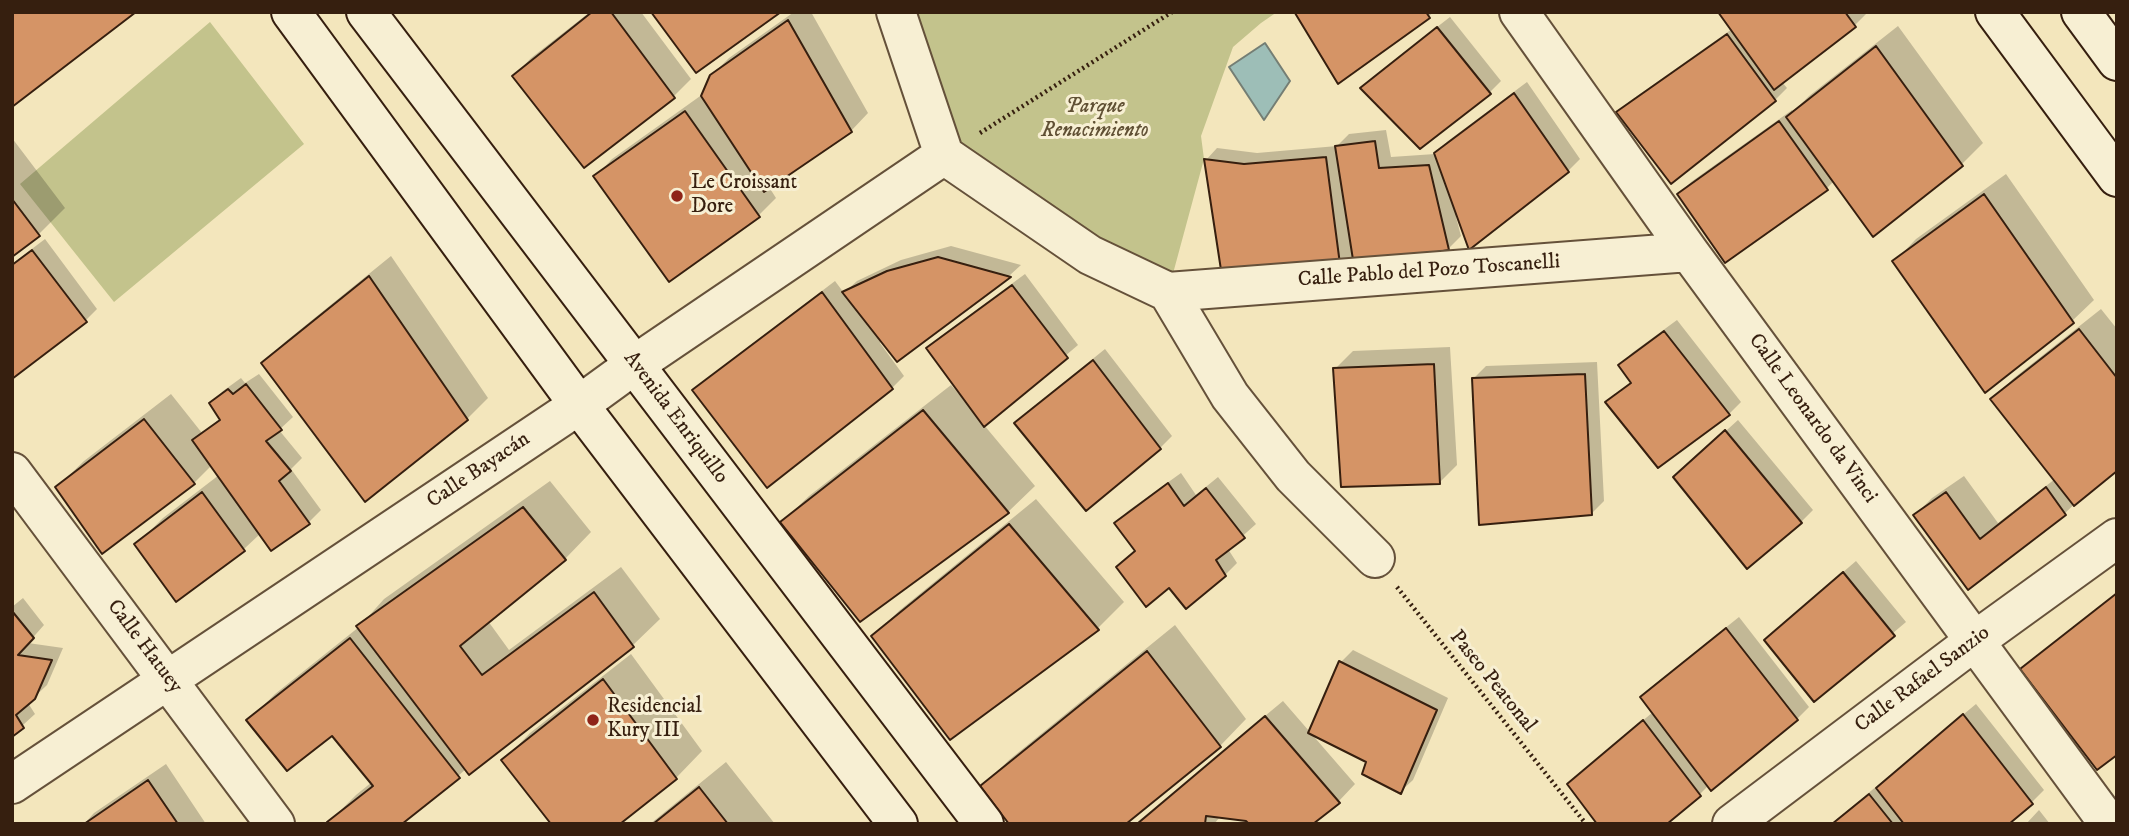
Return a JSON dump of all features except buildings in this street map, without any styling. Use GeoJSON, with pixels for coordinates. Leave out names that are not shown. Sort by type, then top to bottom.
{"type":"FeatureCollection","features":[{"type":"Feature","properties":{"kind":"street"},"geometry":{"type":"LineString","coordinates":[[291,12],[579,405],[898,824]]}},
{"type":"Feature","properties":{"kind":"street","name":"Avenida Enriquillo"},"geometry":{"type":"LineString","coordinates":[[366,12],[984,824]]}},
{"type":"Feature","properties":{"kind":"street"},"geometry":{"type":"LineString","coordinates":[[896,12],[944,155],[1090,255],[1168,292],[1230,396],[1293,476],[1375,558]]}},
{"type":"Feature","properties":{"kind":"street","name":"Calle Leonardo da Vinci"},"geometry":{"type":"LineString","coordinates":[[1519,12],[1689,252],[2109,824]]}},
{"type":"Feature","properties":{"kind":"street"},"geometry":{"type":"LineString","coordinates":[[1995,12],[2117,177]]}},
{"type":"Feature","properties":{"kind":"street"},"geometry":{"type":"LineString","coordinates":[[2081,12],[2117,61]]}},
{"type":"Feature","properties":{"kind":"street","name":"Calle Bayacán"},"geometry":{"type":"LineString","coordinates":[[12,784],[579,405],[944,155]]}},
{"type":"Feature","properties":{"kind":"street","name":"Calle Pablo del Pozo Toscanelli"},"geometry":{"type":"LineString","coordinates":[[1168,292],[1689,252]]}},
{"type":"Feature","properties":{"kind":"street","name":"Calle Hatuey"},"geometry":{"type":"LineString","coordinates":[[12,472],[275,824]]}},
{"type":"Feature","properties":{"kind":"street","name":"Calle Rafael Sanzio"},"geometry":{"type":"LineString","coordinates":[[1732,824],[1976,640],[2117,538]]}},
{"type":"Feature","properties":{"kind":"path"},"geometry":{"type":"LineString","coordinates":[[944,155],[1172,12]]}},
{"type":"Feature","properties":{"kind":"path","name":"Paseo Peatonal"},"geometry":{"type":"LineString","coordinates":[[1375,558],[1586,824]]}},
{"type":"Feature","properties":{"kind":"green space","name":"Parque Renacimiento"},"geometry":{"type":"Polygon","coordinates":[[[896,12],[1277,12],[1233,47],[1201,136],[1204,159],[1168,292],[944,155],[896,12]]]}},
{"type":"Feature","properties":{"kind":"green space"},"geometry":{"type":"Polygon","coordinates":[[[210,22],[304,144],[114,302],[20,184],[210,22]]]}},
{"type":"Feature","properties":{"kind":"water"},"geometry":{"type":"Polygon","coordinates":[[[1265,43],[1290,81],[1264,120],[1229,67],[1265,43]]]}},
{"type":"Feature","properties":{"kind":"place","name":"Le Croissant Dore"},"geometry":{"type":"Point","coordinates":[677,196]}},
{"type":"Feature","properties":{"kind":"place","name":"Residencial Kury III"},"geometry":{"type":"Point","coordinates":[593,720]}}]}
